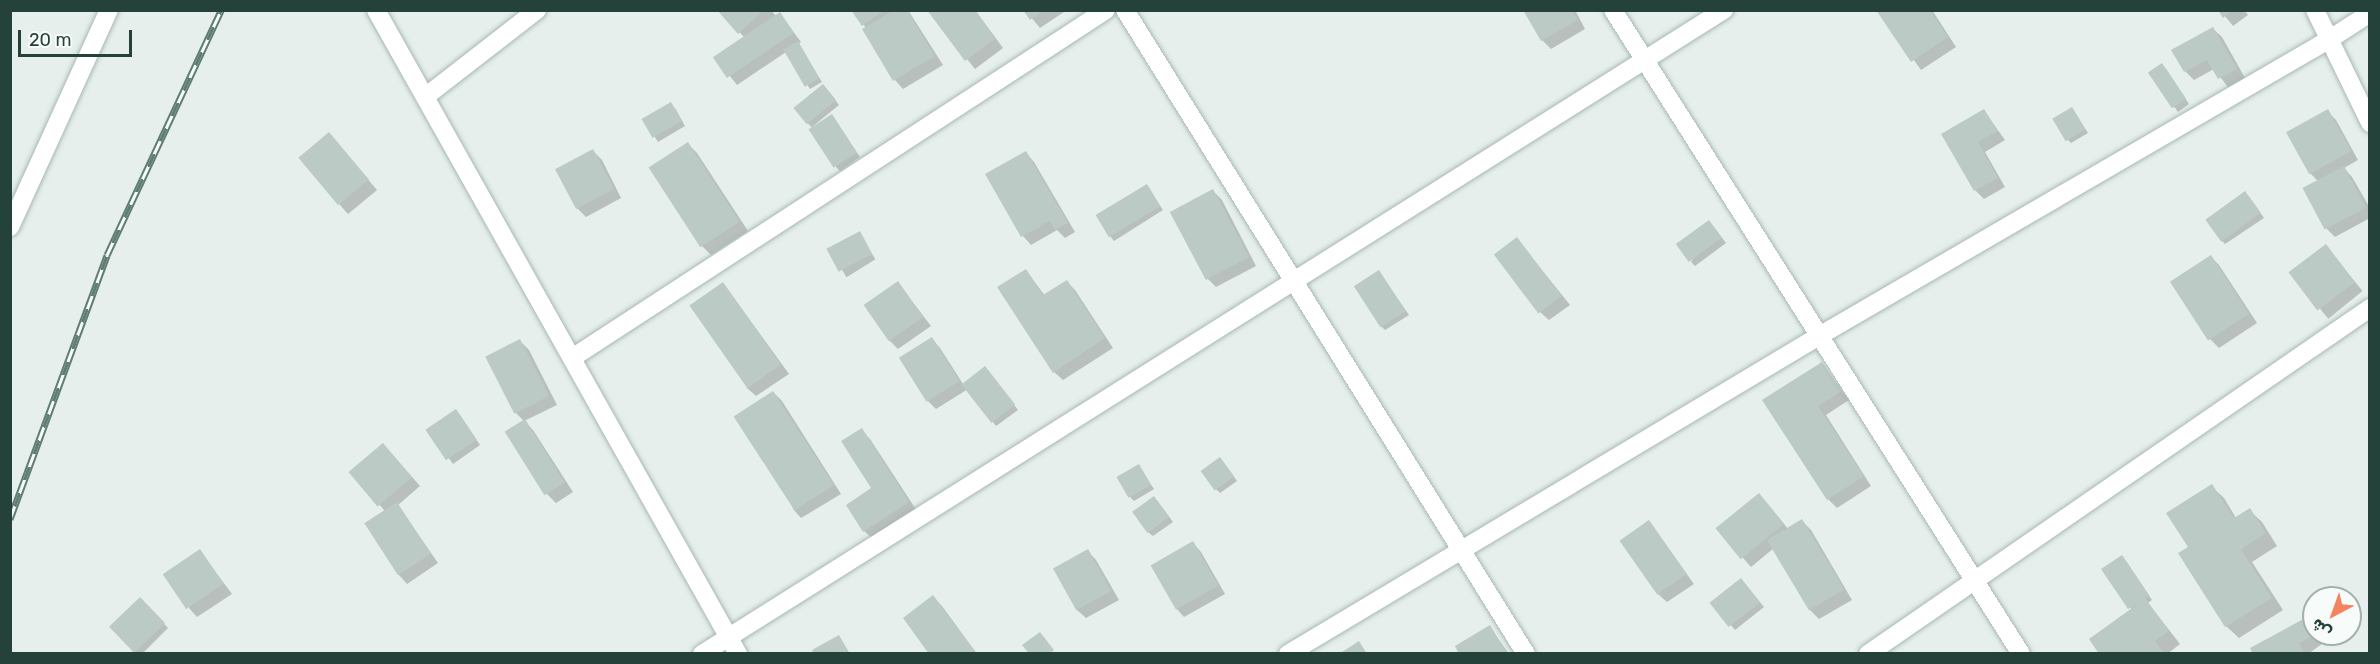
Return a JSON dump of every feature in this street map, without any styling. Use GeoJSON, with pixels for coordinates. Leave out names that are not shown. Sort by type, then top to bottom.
{"type":"FeatureCollection","features":[{"type":"Feature","properties":{"kind":"street"},"geometry":{"type":"LineString","coordinates":[[10,227],[109,10]]}},
{"type":"Feature","properties":{"kind":"street"},"geometry":{"type":"LineString","coordinates":[[376,10],[738,654]]}},
{"type":"Feature","properties":{"kind":"street"},"geometry":{"type":"LineString","coordinates":[[425,97],[537,10]]}},
{"type":"Feature","properties":{"kind":"street"},"geometry":{"type":"LineString","coordinates":[[572,358],[1106,10]]}},
{"type":"Feature","properties":{"kind":"street"},"geometry":{"type":"LineString","coordinates":[[1125,10],[1291,281],[1526,654]]}},
{"type":"Feature","properties":{"kind":"street"},"geometry":{"type":"LineString","coordinates":[[1613,10],[1643,61],[2021,654]]}},
{"type":"Feature","properties":{"kind":"street"},"geometry":{"type":"LineString","coordinates":[[702,654],[1724,10]]}},
{"type":"Feature","properties":{"kind":"street"},"geometry":{"type":"LineString","coordinates":[[2315,10],[2370,123]]}},
{"type":"Feature","properties":{"kind":"street"},"geometry":{"type":"LineString","coordinates":[[1288,654],[1820,336],[2370,14]]}},
{"type":"Feature","properties":{"kind":"street"},"geometry":{"type":"LineString","coordinates":[[1868,654],[1973,579],[2370,308]]}},
{"type":"Feature","properties":{"kind":"building"},"geometry":{"type":"Polygon","coordinates":[[[717,10],[764,10],[738,34],[717,10]]]}},
{"type":"Feature","properties":{"kind":"building"},"geometry":{"type":"Polygon","coordinates":[[[851,10],[885,10],[862,26],[851,10]]]}},
{"type":"Feature","properties":{"kind":"building"},"geometry":{"type":"Polygon","coordinates":[[[894,10],[907,10],[935,56],[893,81],[862,29],[894,10]]]}},
{"type":"Feature","properties":{"kind":"building"},"geometry":{"type":"Polygon","coordinates":[[[927,10],[975,10],[995,39],[965,61],[927,10]]]}},
{"type":"Feature","properties":{"kind":"building"},"geometry":{"type":"Polygon","coordinates":[[[1023,10],[1045,10],[1030,20],[1023,10]]]}},
{"type":"Feature","properties":{"kind":"building"},"geometry":{"type":"Polygon","coordinates":[[[1523,10],[1572,10],[1578,20],[1541,41],[1523,10]]]}},
{"type":"Feature","properties":{"kind":"building"},"geometry":{"type":"Polygon","coordinates":[[[1876,10],[1930,10],[1948,37],[1911,62],[1876,10]]]}},
{"type":"Feature","properties":{"kind":"building"},"geometry":{"type":"Polygon","coordinates":[[[2218,10],[2233,10],[2223,18],[2218,10]]]}},
{"type":"Feature","properties":{"kind":"building"},"geometry":{"type":"Polygon","coordinates":[[[780,12],[794,33],[727,78],[713,57],[780,12]]]}},
{"type":"Feature","properties":{"kind":"building"},"geometry":{"type":"Polygon","coordinates":[[[2213,27],[2237,69],[2218,79],[2207,60],[2184,72],[2171,50],[2213,27]]]}},
{"type":"Feature","properties":{"kind":"building"},"geometry":{"type":"Polygon","coordinates":[[[798,41],[820,78],[805,87],[783,50],[798,41]]]}},
{"type":"Feature","properties":{"kind":"building"},"geometry":{"type":"Polygon","coordinates":[[[2162,63],[2186,99],[2172,108],[2148,73],[2162,63]]]}},
{"type":"Feature","properties":{"kind":"building"},"geometry":{"type":"Polygon","coordinates":[[[823,84],[836,100],[807,124],[793,108],[823,84]]]}},
{"type":"Feature","properties":{"kind":"building"},"geometry":{"type":"Polygon","coordinates":[[[671,102],[682,121],[653,138],[642,119],[671,102]]]}},
{"type":"Feature","properties":{"kind":"building"},"geometry":{"type":"Polygon","coordinates":[[[2072,107],[2085,129],[2066,141],[2052,119],[2072,107]]]}},
{"type":"Feature","properties":{"kind":"building"},"geometry":{"type":"Polygon","coordinates":[[[1984,109],[1998,131],[1978,142],[1998,178],[1974,191],[1941,134],[1984,109]]]}},
{"type":"Feature","properties":{"kind":"building"},"geometry":{"type":"Polygon","coordinates":[[[2328,109],[2351,151],[2309,174],[2286,132],[2328,109]]]}},
{"type":"Feature","properties":{"kind":"building"},"geometry":{"type":"Polygon","coordinates":[[[832,114],[857,153],[834,168],[809,129],[832,114]]]}},
{"type":"Feature","properties":{"kind":"building"},"geometry":{"type":"Polygon","coordinates":[[[329,132],[369,179],[338,205],[298,158],[329,132]]]}},
{"type":"Feature","properties":{"kind":"building"},"geometry":{"type":"Polygon","coordinates":[[[688,142],[740,222],[700,247],[649,168],[688,142]]]}},
{"type":"Feature","properties":{"kind":"building"},"geometry":{"type":"Polygon","coordinates":[[[593,149],[614,189],[576,209],[555,169],[593,149]]]}},
{"type":"Feature","properties":{"kind":"building"},"geometry":{"type":"Polygon","coordinates":[[[1026,151],[1068,223],[1055,230],[1050,221],[1021,237],[985,174],[1026,151]]]}},
{"type":"Feature","properties":{"kind":"building"},"geometry":{"type":"Polygon","coordinates":[[[2344,166],[2366,207],[2325,230],[2303,188],[2344,166]]]}},
{"type":"Feature","properties":{"kind":"building"},"geometry":{"type":"Polygon","coordinates":[[[1147,184],[1160,206],[1109,237],[1096,215],[1147,184]]]}},
{"type":"Feature","properties":{"kind":"building"},"geometry":{"type":"Polygon","coordinates":[[[1213,189],[1249,257],[1206,280],[1170,212],[1213,189]]]}},
{"type":"Feature","properties":{"kind":"building"},"geometry":{"type":"Polygon","coordinates":[[[2245,191],[2261,213],[2221,242],[2205,220],[2245,191]]]}},
{"type":"Feature","properties":{"kind":"building"},"geometry":{"type":"Polygon","coordinates":[[[1709,220],[1722,238],[1689,262],[1676,244],[1709,220]]]}},
{"type":"Feature","properties":{"kind":"building"},"geometry":{"type":"Polygon","coordinates":[[[860,231],[872,254],[839,272],[826,249],[860,231]]]}},
{"type":"Feature","properties":{"kind":"building"},"geometry":{"type":"Polygon","coordinates":[[[1517,237],[1562,296],[1538,314],[1494,254],[1517,237]]]}},
{"type":"Feature","properties":{"kind":"building"},"geometry":{"type":"Polygon","coordinates":[[[2326,244],[2355,282],[2317,311],[2288,272],[2326,244]]]}},
{"type":"Feature","properties":{"kind":"building"},"geometry":{"type":"Polygon","coordinates":[[[2211,255],[2249,314],[2208,340],[2170,282],[2211,255]]]}},
{"type":"Feature","properties":{"kind":"building"},"geometry":{"type":"Polygon","coordinates":[[[1026,269],[1043,295],[1067,280],[1105,338],[1053,373],[997,287],[1026,269]]]}},
{"type":"Feature","properties":{"kind":"building"},"geometry":{"type":"Polygon","coordinates":[[[1379,270],[1406,311],[1381,327],[1354,286],[1379,270]]]}},
{"type":"Feature","properties":{"kind":"building"},"geometry":{"type":"Polygon","coordinates":[[[898,281],[923,317],[889,341],[864,305],[898,281]]]}},
{"type":"Feature","properties":{"kind":"building"},"geometry":{"type":"Polygon","coordinates":[[[723,282],[781,365],[747,388],[689,306],[723,282]]]}},
{"type":"Feature","properties":{"kind":"building"},"geometry":{"type":"Polygon","coordinates":[[[932,337],[960,381],[926,402],[899,358],[932,337]]]}},
{"type":"Feature","properties":{"kind":"building"},"geometry":{"type":"Polygon","coordinates":[[[520,339],[549,396],[514,414],[485,357],[520,339]]]}},
{"type":"Feature","properties":{"kind":"building"},"geometry":{"type":"Polygon","coordinates":[[[1822,362],[1842,391],[1818,406],[1864,476],[1827,500],[1762,400],[1822,362]]]}},
{"type":"Feature","properties":{"kind":"building"},"geometry":{"type":"Polygon","coordinates":[[[985,366],[1015,405],[992,423],[961,384],[985,366]]]}},
{"type":"Feature","properties":{"kind":"building"},"geometry":{"type":"Polygon","coordinates":[[[773,391],[834,485],[795,511],[734,417],[773,391]]]}},
{"type":"Feature","properties":{"kind":"building"},"geometry":{"type":"Polygon","coordinates":[[[456,409],[477,440],[446,460],[425,430],[456,409]]]}},
{"type":"Feature","properties":{"kind":"building"},"geometry":{"type":"Polygon","coordinates":[[[525,419],[565,483],[544,495],[505,432],[525,419]]]}},
{"type":"Feature","properties":{"kind":"building"},"geometry":{"type":"Polygon","coordinates":[[[862,428],[909,502],[863,532],[846,505],[871,488],[841,441],[862,428]]]}},
{"type":"Feature","properties":{"kind":"building"},"geometry":{"type":"Polygon","coordinates":[[[383,443],[412,477],[377,506],[349,472],[383,443]]]}},
{"type":"Feature","properties":{"kind":"building"},"geometry":{"type":"Polygon","coordinates":[[[1220,457],[1234,476],[1215,491],[1201,471],[1220,457]]]}},
{"type":"Feature","properties":{"kind":"building"},"geometry":{"type":"Polygon","coordinates":[[[1139,464],[1151,485],[1128,498],[1116,477],[1139,464]]]}},
{"type":"Feature","properties":{"kind":"building"},"geometry":{"type":"Polygon","coordinates":[[[2212,484],[2234,518],[2250,508],[2266,533],[2241,549],[2272,598],[2225,627],[2178,553],[2188,547],[2166,513],[2212,484]]]}},
{"type":"Feature","properties":{"kind":"building"},"geometry":{"type":"Polygon","coordinates":[[[1759,493],[1784,524],[1741,559],[1715,528],[1759,493]]]}},
{"type":"Feature","properties":{"kind":"building"},"geometry":{"type":"Polygon","coordinates":[[[1154,496],[1169,517],[1147,533],[1132,512],[1154,496]]]}},
{"type":"Feature","properties":{"kind":"building"},"geometry":{"type":"Polygon","coordinates":[[[397,502],[431,554],[398,575],[364,523],[397,502]]]}},
{"type":"Feature","properties":{"kind":"building"},"geometry":{"type":"Polygon","coordinates":[[[1802,519],[1844,589],[1809,610],[1767,540],[1802,519]]]}},
{"type":"Feature","properties":{"kind":"building"},"geometry":{"type":"Polygon","coordinates":[[[1649,520],[1687,574],[1657,595],[1620,541],[1649,520]]]}},
{"type":"Feature","properties":{"kind":"building"},"geometry":{"type":"Polygon","coordinates":[[[1193,541],[1218,585],[1176,610],[1151,566],[1193,541]]]}},
{"type":"Feature","properties":{"kind":"building"},"geometry":{"type":"Polygon","coordinates":[[[200,549],[223,584],[186,609],[163,574],[200,549]]]}},
{"type":"Feature","properties":{"kind":"building"},"geometry":{"type":"Polygon","coordinates":[[[1088,549],[1111,591],[1076,610],[1053,568],[1088,549]]]}},
{"type":"Feature","properties":{"kind":"building"},"geometry":{"type":"Polygon","coordinates":[[[2122,555],[2149,595],[2145,598],[2169,631],[2155,641],[2165,654],[2099,654],[2089,639],[2139,603],[2128,609],[2101,569],[2122,555]]]}},
{"type":"Feature","properties":{"kind":"building"},"geometry":{"type":"Polygon","coordinates":[[[1741,578],[1760,602],[1729,627],[1709,603],[1741,578]]]}},
{"type":"Feature","properties":{"kind":"building"},"geometry":{"type":"Polygon","coordinates":[[[933,595],[977,654],[929,654],[903,618],[933,595]]]}},
{"type":"Feature","properties":{"kind":"building"},"geometry":{"type":"Polygon","coordinates":[[[140,597],[165,623],[134,653],[109,627],[140,597]]]}},
{"type":"Feature","properties":{"kind":"building"},"geometry":{"type":"Polygon","coordinates":[[[2302,620],[2302,641],[2299,643],[2305,654],[2253,654],[2250,648],[2302,620]]]}},
{"type":"Feature","properties":{"kind":"building"},"geometry":{"type":"Polygon","coordinates":[[[1490,625],[1507,654],[1459,654],[1455,646],[1490,625]]]}},
{"type":"Feature","properties":{"kind":"building"},"geometry":{"type":"Polygon","coordinates":[[[1040,632],[1054,650],[1049,654],[1029,654],[1022,645],[1040,632]]]}},
{"type":"Feature","properties":{"kind":"building"},"geometry":{"type":"Polygon","coordinates":[[[839,635],[850,654],[814,654],[812,650],[839,635]]]}},
{"type":"Feature","properties":{"kind":"building"},"geometry":{"type":"Polygon","coordinates":[[[1359,641],[1367,654],[1339,654],[1359,641]]]}},
{"type":"Feature","properties":{"kind":"railway"},"geometry":{"type":"LineString","coordinates":[[10,519],[107,255],[221,10]]}}]}
